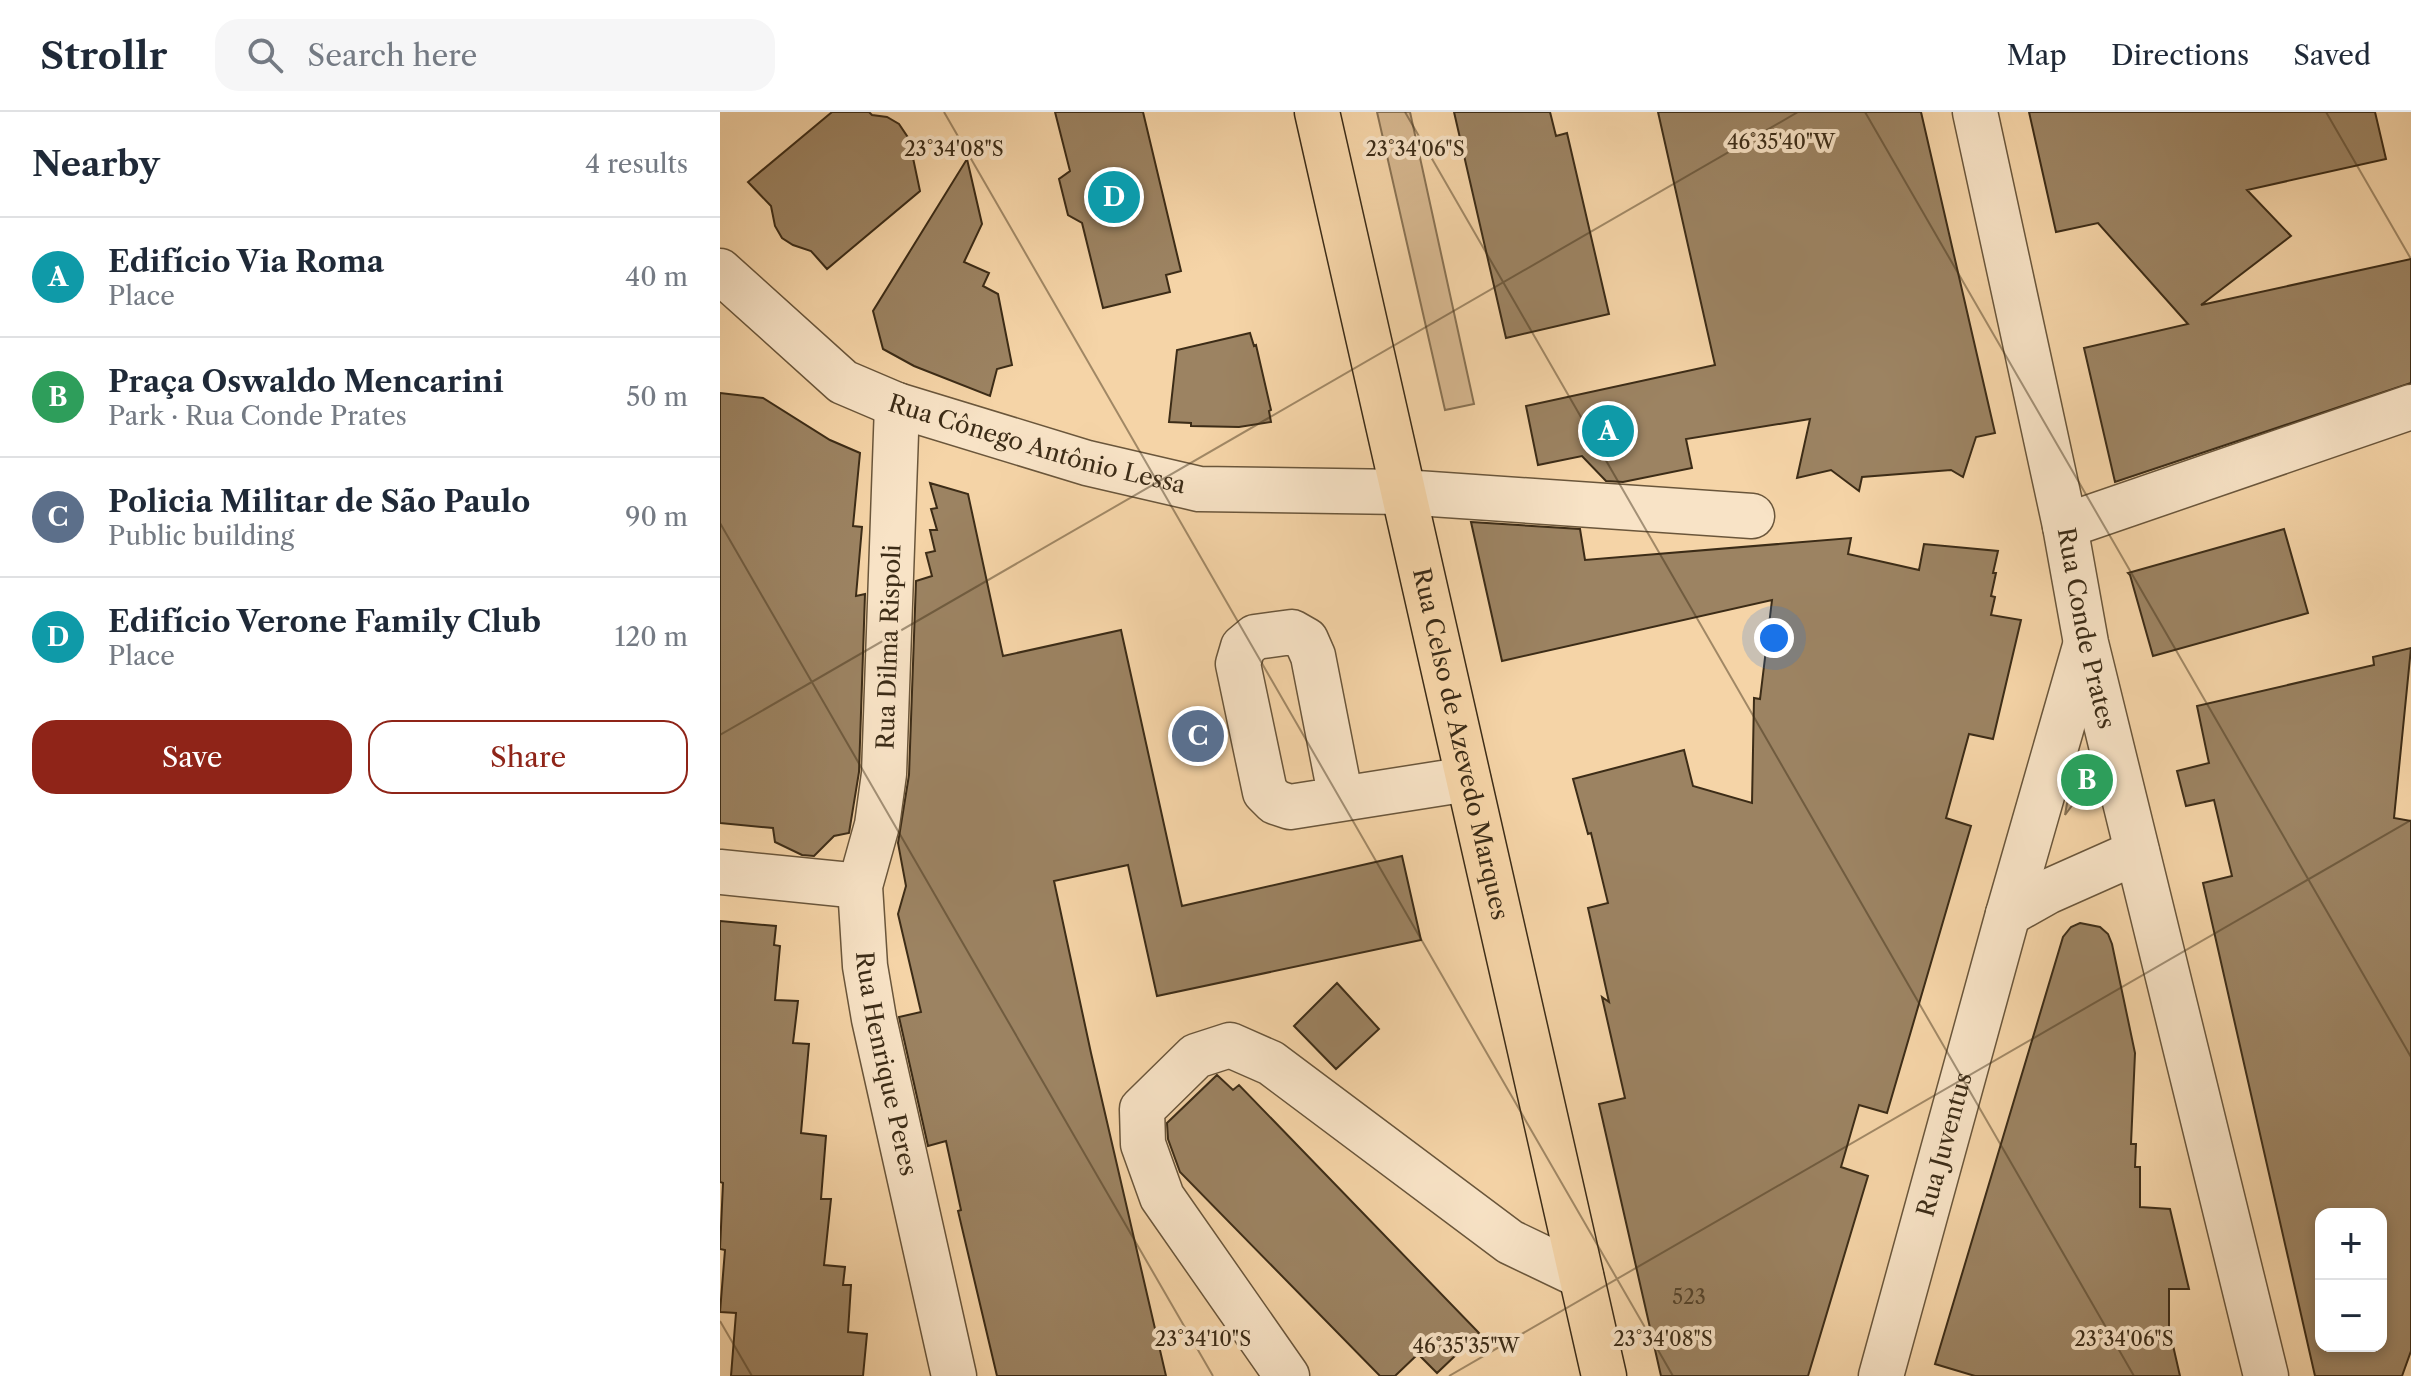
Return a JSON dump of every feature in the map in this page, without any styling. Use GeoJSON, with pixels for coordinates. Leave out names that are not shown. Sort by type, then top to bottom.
{"type":"FeatureCollection","features":[{"type":"Feature","properties":{"kind":"main road","name":"Rua Celso de Azevedo Marques"},"geometry":{"type":"LineString","coordinates":[[1317,112],[1604,1376]]}},
{"type":"Feature","properties":{"kind":"street","name":"Rua Conde Prates"},"geometry":{"type":"LineString","coordinates":[[1975,112],[2065,526],[2086,643],[2266,1376]]}},
{"type":"Feature","properties":{"kind":"street","name":"Rua Cônego Antônio Lessa"},"geometry":{"type":"LineString","coordinates":[[720,271],[843,382],[897,405],[1087,463],[1199,489],[1402,492],[1752,516]]}},
{"type":"Feature","properties":{"kind":"street","name":"Rua Dilma Rispoli"},"geometry":{"type":"LineString","coordinates":[[860,886],[877,825],[884,774],[897,405]]}},
{"type":"Feature","properties":{"kind":"street"},"geometry":{"type":"LineString","coordinates":[[2065,526],[2411,407]]}},
{"type":"Feature","properties":{"kind":"street","name":"Rua Juventus"},"geometry":{"type":"LineString","coordinates":[[1881,1376],[2086,643]]}},
{"type":"Feature","properties":{"kind":"street"},"geometry":{"type":"LineString","coordinates":[[1341,799],[1468,779]]}},
{"type":"Feature","properties":{"kind":"street"},"geometry":{"type":"LineString","coordinates":[[2008,914],[2061,885],[2137,852]]}},
{"type":"Feature","properties":{"kind":"street"},"geometry":{"type":"LineString","coordinates":[[720,872],[860,886]]}},
{"type":"Feature","properties":{"kind":"street","name":"Rua Henrique Peres"},"geometry":{"type":"LineString","coordinates":[[860,886],[865,966],[874,1019],[954,1376]]}},
{"type":"Feature","properties":{"kind":"street"},"geometry":{"type":"LineString","coordinates":[[1287,1376],[1162,1197],[1143,1144],[1142,1109],[1196,1056],[1230,1045],[1271,1063],[1510,1242],[1581,1276]]}},
{"type":"Feature","properties":{"kind":"shaded area"},"geometry":{"type":"Polygon","coordinates":[[[1377,112],[1410,112],[1474,404],[1445,410],[1377,112]]]}},
{"type":"Feature","properties":{"kind":"shaded area"},"geometry":{"type":"Polygon","coordinates":[[[2098,748],[2113,773],[2082,792],[2065,815],[2075,778],[2090,754],[2098,748]]]}},
{"type":"Feature","properties":{"kind":"building"},"geometry":{"type":"Polygon","coordinates":[[[832,112],[869,112],[899,124],[909,139],[920,191],[827,269],[811,251],[782,238],[775,226],[771,206],[748,182],[832,112]]]}},
{"type":"Feature","properties":{"kind":"building"},"geometry":{"type":"Polygon","coordinates":[[[1055,112],[1143,112],[1181,271],[1166,275],[1170,292],[1103,308],[1082,223],[1068,215],[1059,179],[1070,171],[1055,112]]]}},
{"type":"Feature","properties":{"kind":"building"},"geometry":{"type":"Polygon","coordinates":[[[1454,112],[1550,112],[1556,136],[1567,133],[1609,314],[1506,338],[1454,112]]]}},
{"type":"Feature","properties":{"kind":"building"},"geometry":{"type":"Polygon","coordinates":[[[1658,112],[1921,112],[1995,433],[1976,437],[1963,477],[1951,470],[1862,477],[1859,491],[1831,470],[1797,478],[1810,419],[1686,439],[1692,468],[1623,482],[1606,481],[1582,456],[1538,465],[1526,406],[1715,365],[1658,112]]]}},
{"type":"Feature","properties":{"kind":"building"},"geometry":{"type":"Polygon","coordinates":[[[2029,112],[2375,112],[2386,159],[2247,190],[2291,236],[2201,305],[2411,259],[2411,383],[2115,482],[2084,348],[2188,324],[2098,223],[2056,232],[2029,112]]]}},
{"type":"Feature","properties":{"kind":"building"},"geometry":{"type":"Polygon","coordinates":[[[967,159],[982,224],[964,262],[989,273],[983,286],[998,294],[1012,365],[997,369],[990,396],[914,366],[883,349],[873,311],[967,159]]]}},
{"type":"Feature","properties":{"kind":"building"},"geometry":{"type":"Polygon","coordinates":[[[1250,333],[1256,345],[1271,422],[1239,427],[1191,426],[1191,423],[1169,422],[1177,350],[1250,333]]]}},
{"type":"Feature","properties":{"kind":"building"},"geometry":{"type":"Polygon","coordinates":[[[720,393],[763,398],[830,440],[860,453],[853,526],[862,527],[856,596],[865,594],[859,772],[849,833],[834,836],[814,856],[802,855],[775,842],[773,828],[720,823],[720,393]]]}},
{"type":"Feature","properties":{"kind":"building"},"geometry":{"type":"Polygon","coordinates":[[[930,483],[968,494],[1003,656],[1121,630],[1182,906],[1402,856],[1421,940],[1157,996],[1128,865],[1054,881],[1166,1376],[997,1376],[958,1211],[961,1210],[946,1141],[928,1146],[899,1017],[921,1012],[898,914],[906,886],[898,843],[909,775],[916,581],[932,576],[926,553],[935,551],[930,530],[937,530],[931,509],[937,508],[930,483]]]}},
{"type":"Feature","properties":{"kind":"building"},"geometry":{"type":"Polygon","coordinates":[[[1471,522],[1580,529],[1585,560],[1851,538],[1848,554],[1919,570],[1924,544],[1998,551],[1993,573],[1996,573],[1991,596],[1995,597],[1991,615],[2021,620],[1993,739],[1969,734],[1946,818],[1971,826],[1887,1113],[1859,1105],[1841,1167],[1868,1176],[1808,1376],[1661,1376],[1599,1104],[1625,1098],[1602,997],[1609,1002],[1588,908],[1608,903],[1591,833],[1588,834],[1573,779],[1684,750],[1693,786],[1752,803],[1754,698],[1760,699],[1772,600],[1502,661],[1471,522]]]}},
{"type":"Feature","properties":{"kind":"building"},"geometry":{"type":"Polygon","coordinates":[[[2284,529],[2308,613],[2153,656],[2128,573],[2284,529]]]}},
{"type":"Feature","properties":{"kind":"building"},"geometry":{"type":"Polygon","coordinates":[[[2411,648],[2394,818],[2411,821],[2411,1351],[2402,1376],[2315,1376],[2203,883],[2232,876],[2214,800],[2186,806],[2177,771],[2209,763],[2197,706],[2374,665],[2373,657],[2411,648]]]}},
{"type":"Feature","properties":{"kind":"building"},"geometry":{"type":"Polygon","coordinates":[[[720,921],[776,926],[774,945],[780,946],[775,1000],[798,1001],[793,1043],[809,1044],[801,1133],[826,1136],[821,1199],[831,1199],[824,1265],[845,1267],[843,1285],[851,1285],[848,1332],[867,1334],[863,1376],[731,1376],[736,1313],[720,1312],[725,1250],[720,1249],[723,1183],[720,1182],[720,921]]]}},
{"type":"Feature","properties":{"kind":"building"},"geometry":{"type":"Polygon","coordinates":[[[2080,923],[2100,927],[2108,934],[2112,944],[2135,1053],[2131,1144],[2136,1144],[2135,1167],[2140,1167],[2140,1207],[2170,1209],[2189,1289],[2169,1289],[2169,1328],[2180,1376],[1975,1376],[1935,1364],[2063,937],[2071,927],[2080,923]]]}},
{"type":"Feature","properties":{"kind":"building"},"geometry":{"type":"Polygon","coordinates":[[[1337,983],[1379,1029],[1336,1069],[1294,1026],[1337,983]]]}},
{"type":"Feature","properties":{"kind":"building"},"geometry":{"type":"Polygon","coordinates":[[[1217,1075],[1233,1090],[1239,1085],[1479,1333],[1437,1373],[1418,1354],[1395,1376],[1380,1376],[1180,1172],[1168,1139],[1167,1123],[1217,1075]]]}},
{"type":"Feature","properties":{"kind":"place","name":"Edifício Verone Family Club"},"geometry":{"type":"Point","coordinates":[1114,197]}},
{"type":"Feature","properties":{"kind":"place","name":"Edifício Via Roma"},"geometry":{"type":"Point","coordinates":[1608,431]}},
{"type":"Feature","properties":{"kind":"place","name":"Policia Militar de São Paulo"},"geometry":{"type":"Point","coordinates":[1198,736]}},
{"type":"Feature","properties":{"kind":"place","name":"Praça Oswaldo Mencarini"},"geometry":{"type":"Point","coordinates":[2087,780]}}]}
